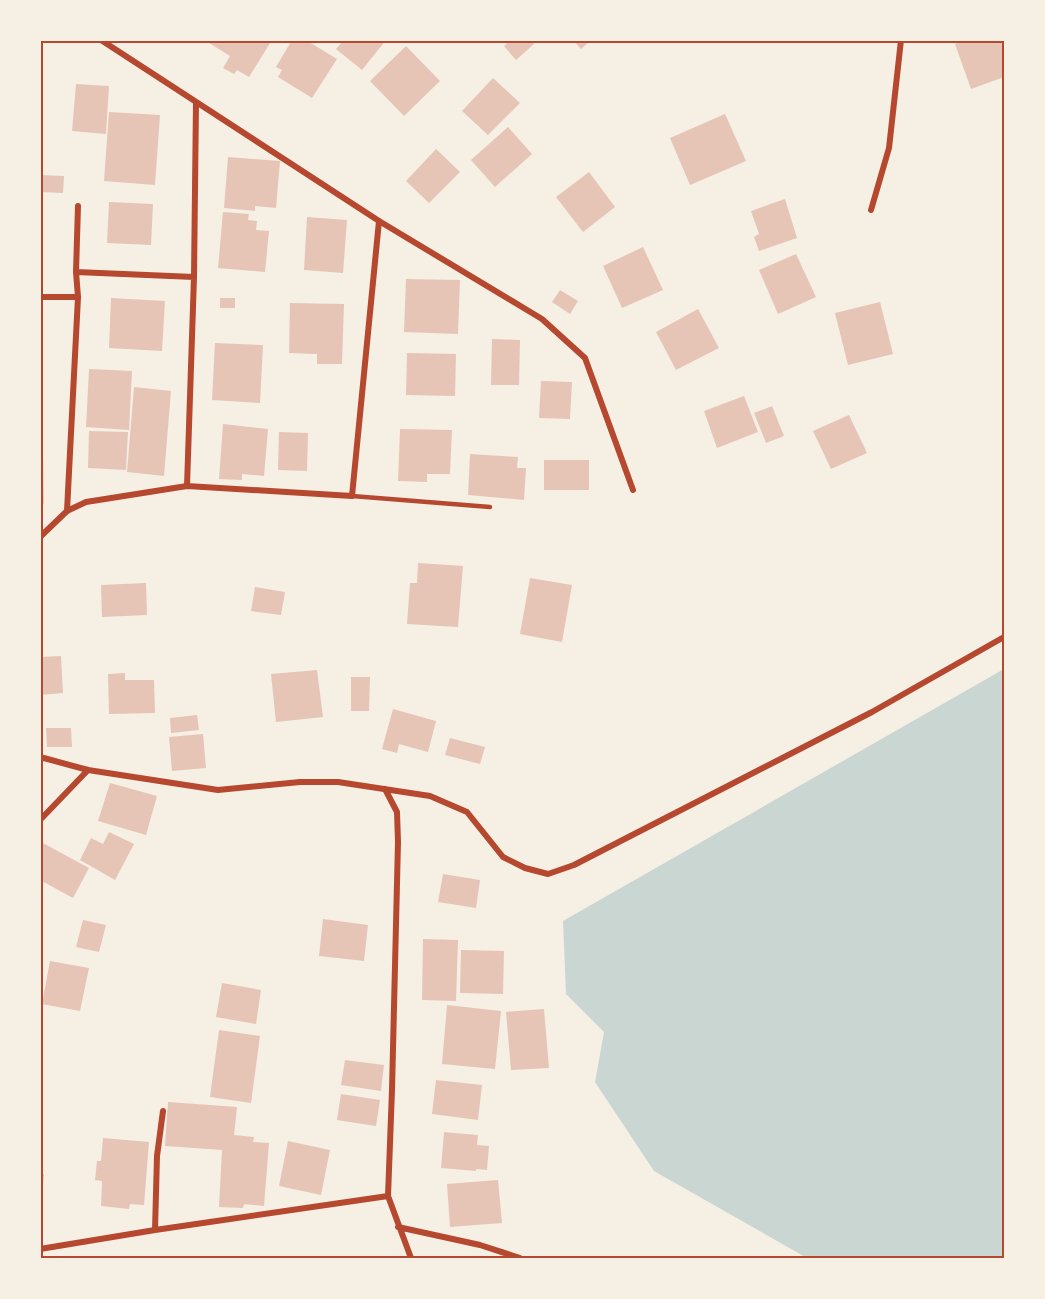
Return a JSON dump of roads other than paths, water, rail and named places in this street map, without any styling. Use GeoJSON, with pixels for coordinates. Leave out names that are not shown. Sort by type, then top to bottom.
{"type":"FeatureCollection","features":[{"type":"Feature","properties":{"kind":"street"},"geometry":{"type":"LineString","coordinates":[[101,40],[379,221],[542,320],[585,358],[633,490]]}},
{"type":"Feature","properties":{"kind":"street"},"geometry":{"type":"LineString","coordinates":[[871,210],[889,148],[901,40]]}},
{"type":"Feature","properties":{"kind":"street"},"geometry":{"type":"LineString","coordinates":[[187,486],[194,277],[196,102]]}},
{"type":"Feature","properties":{"kind":"street"},"geometry":{"type":"LineString","coordinates":[[66,511],[78,297],[76,273],[78,206]]}},
{"type":"Feature","properties":{"kind":"street"},"geometry":{"type":"LineString","coordinates":[[40,537],[66,511],[86,502],[187,486],[352,496],[379,221]]}},
{"type":"Feature","properties":{"kind":"street"},"geometry":{"type":"LineString","coordinates":[[76,273],[194,277]]}},
{"type":"Feature","properties":{"kind":"street"},"geometry":{"type":"LineString","coordinates":[[40,297],[78,297]]}},
{"type":"Feature","properties":{"kind":"street"},"geometry":{"type":"LineString","coordinates":[[40,757],[88,770],[218,790],[300,782],[338,782],[430,796],[467,812],[503,856],[525,868],[548,874],[574,865],[861,718],[1005,637]]}},
{"type":"Feature","properties":{"kind":"street"},"geometry":{"type":"LineString","coordinates":[[40,820],[88,770]]}},
{"type":"Feature","properties":{"kind":"street"},"geometry":{"type":"LineString","coordinates":[[385,789],[397,812],[398,842],[388,1196],[411,1258]]}},
{"type":"Feature","properties":{"kind":"street"},"geometry":{"type":"LineString","coordinates":[[155,1230],[157,1156],[162,1111]]}},
{"type":"Feature","properties":{"kind":"street"},"geometry":{"type":"LineString","coordinates":[[40,1249],[388,1196]]}},
{"type":"Feature","properties":{"kind":"street"},"geometry":{"type":"LineString","coordinates":[[398,1227],[480,1245],[520,1258]]}},
{"type":"Feature","properties":{"kind":"lane"},"geometry":{"type":"LineString","coordinates":[[352,496],[490,507]]}}]}
